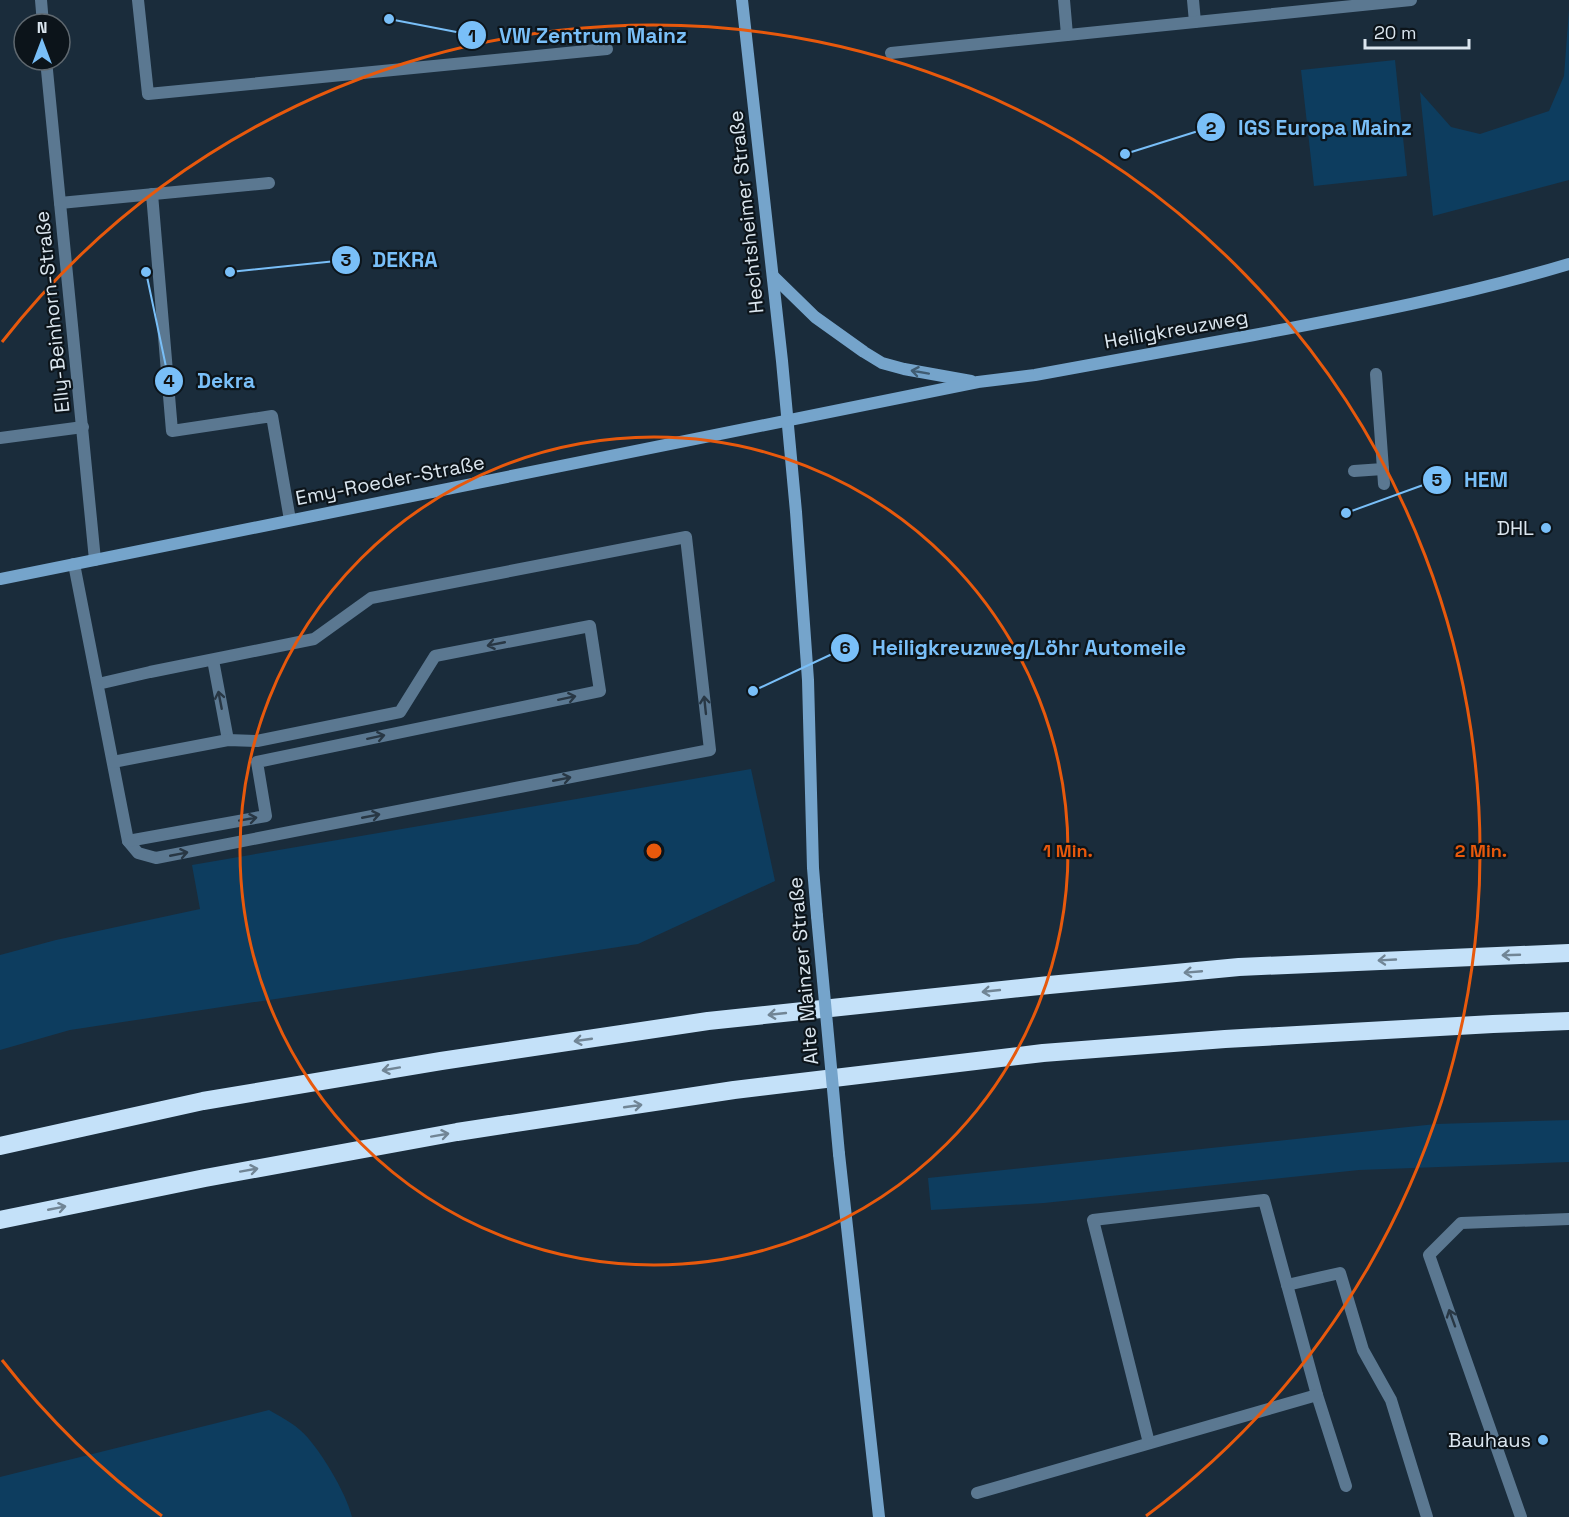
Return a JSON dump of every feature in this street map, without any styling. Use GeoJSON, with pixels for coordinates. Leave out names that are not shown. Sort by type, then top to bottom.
{"type":"FeatureCollection","features":[{"type":"Feature","properties":{"kind":"highway"},"geometry":{"type":"LineString","coordinates":[[0,1146],[202,1101],[441,1060],[708,1022],[1239,967],[1569,953]]}},
{"type":"Feature","properties":{"kind":"highway"},"geometry":{"type":"LineString","coordinates":[[0,1220],[205,1178],[457,1132],[746,1089],[1043,1053],[1236,1038],[1569,1021]]}},
{"type":"Feature","properties":{"kind":"street"},"geometry":{"type":"LineString","coordinates":[[138,0],[148,94],[607,49]]}},
{"type":"Feature","properties":{"kind":"street","name":"Hechtsheimer Straße"},"geometry":{"type":"LineString","coordinates":[[742,0],[788,420]]}},
{"type":"Feature","properties":{"kind":"street"},"geometry":{"type":"LineString","coordinates":[[1064,0],[1067,35]]}},
{"type":"Feature","properties":{"kind":"street"},"geometry":{"type":"LineString","coordinates":[[1193,0],[1195,22]]}},
{"type":"Feature","properties":{"kind":"street"},"geometry":{"type":"LineString","coordinates":[[891,53],[1411,0]]}},
{"type":"Feature","properties":{"kind":"street","name":"Elly-Beinhorn-Straße"},"geometry":{"type":"LineString","coordinates":[[47,72],[95,560]]}},
{"type":"Feature","properties":{"kind":"street"},"geometry":{"type":"LineString","coordinates":[[60,203],[269,183]]}},
{"type":"Feature","properties":{"kind":"street"},"geometry":{"type":"LineString","coordinates":[[152,194],[172,431],[272,416],[290,520]]}},
{"type":"Feature","properties":{"kind":"street","name":"Heiligkreuzweg"},"geometry":{"type":"LineString","coordinates":[[788,420],[978,382],[1035,375],[1339,319],[1454,296],[1569,264]]}},
{"type":"Feature","properties":{"kind":"street"},"geometry":{"type":"LineString","coordinates":[[773,276],[815,317],[882,363],[978,382]]}},
{"type":"Feature","properties":{"kind":"street"},"geometry":{"type":"LineString","coordinates":[[1376,374],[1384,484]]}},
{"type":"Feature","properties":{"kind":"street","name":"Emy-Roeder-Straße"},"geometry":{"type":"LineString","coordinates":[[0,579],[788,420]]}},
{"type":"Feature","properties":{"kind":"street","name":"Alte Mainzer Straße"},"geometry":{"type":"LineString","coordinates":[[788,420],[808,680],[813,868],[840,1154],[879,1517]]}},
{"type":"Feature","properties":{"kind":"street"},"geometry":{"type":"LineString","coordinates":[[0,438],[83,427]]}},
{"type":"Feature","properties":{"kind":"street"},"geometry":{"type":"LineString","coordinates":[[1354,471],[1383,469]]}},
{"type":"Feature","properties":{"kind":"street"},"geometry":{"type":"LineString","coordinates":[[74,564],[128,841],[138,854],[156,858],[710,750],[686,537],[371,598],[314,639],[98,684]]}},
{"type":"Feature","properties":{"kind":"street"},"geometry":{"type":"LineString","coordinates":[[113,762],[228,740],[257,741],[400,712],[435,656],[590,626],[600,691],[257,762],[266,816],[128,841]]}},
{"type":"Feature","properties":{"kind":"street"},"geometry":{"type":"LineString","coordinates":[[213,660],[228,740]]}},
{"type":"Feature","properties":{"kind":"street"},"geometry":{"type":"LineString","coordinates":[[1149,1443],[1093,1220],[1264,1200],[1317,1395],[1346,1486]]}},
{"type":"Feature","properties":{"kind":"street"},"geometry":{"type":"LineString","coordinates":[[1521,1517],[1429,1255],[1461,1223],[1569,1219]]}},
{"type":"Feature","properties":{"kind":"street"},"geometry":{"type":"LineString","coordinates":[[1287,1286],[1340,1273],[1363,1350],[1391,1400],[1427,1517]]}},
{"type":"Feature","properties":{"kind":"street"},"geometry":{"type":"LineString","coordinates":[[977,1493],[1317,1395]]}},
{"type":"Feature","properties":{"kind":"shaded area"},"geometry":{"type":"Polygon","coordinates":[[[1569,10],[1569,180],[1433,216],[1420,92],[1451,127],[1480,134],[1549,111],[1564,76],[1569,10]]]}},
{"type":"Feature","properties":{"kind":"shaded area"},"geometry":{"type":"Polygon","coordinates":[[[1395,60],[1407,176],[1314,186],[1301,70],[1395,60]]]}},
{"type":"Feature","properties":{"kind":"shaded area"},"geometry":{"type":"Polygon","coordinates":[[[751,769],[775,881],[638,944],[70,1030],[0,1050],[0,955],[56,940],[200,909],[192,865],[751,769]]]}},
{"type":"Feature","properties":{"kind":"shaded area"},"geometry":{"type":"Polygon","coordinates":[[[1569,1120],[1569,1162],[1359,1170],[1044,1203],[931,1210],[928,1178],[1436,1124],[1569,1120]]]}},
{"type":"Feature","properties":{"kind":"shaded area"},"geometry":{"type":"Polygon","coordinates":[[[269,1410],[296,1427],[315,1447],[338,1483],[352,1517],[0,1517],[0,1477],[269,1410]]]}},
{"type":"Feature","properties":{"kind":"place","name":"VW Zentrum Mainz"},"geometry":{"type":"Point","coordinates":[389,19]}},
{"type":"Feature","properties":{"kind":"place","name":"IGS Europa Mainz"},"geometry":{"type":"Point","coordinates":[1125,154]}},
{"type":"Feature","properties":{"kind":"place","name":"Dekra"},"geometry":{"type":"Point","coordinates":[146,272]}},
{"type":"Feature","properties":{"kind":"place","name":"DEKRA"},"geometry":{"type":"Point","coordinates":[230,272]}},
{"type":"Feature","properties":{"kind":"place","name":"HEM"},"geometry":{"type":"Point","coordinates":[1346,513]}},
{"type":"Feature","properties":{"kind":"place","name":"DHL"},"geometry":{"type":"Point","coordinates":[1546,528]}},
{"type":"Feature","properties":{"kind":"place","name":"Heiligkreuzweg/Löhr Automeile"},"geometry":{"type":"Point","coordinates":[753,691]}},
{"type":"Feature","properties":{"kind":"place","name":"Bauhaus"},"geometry":{"type":"Point","coordinates":[1543,1440]}}]}
